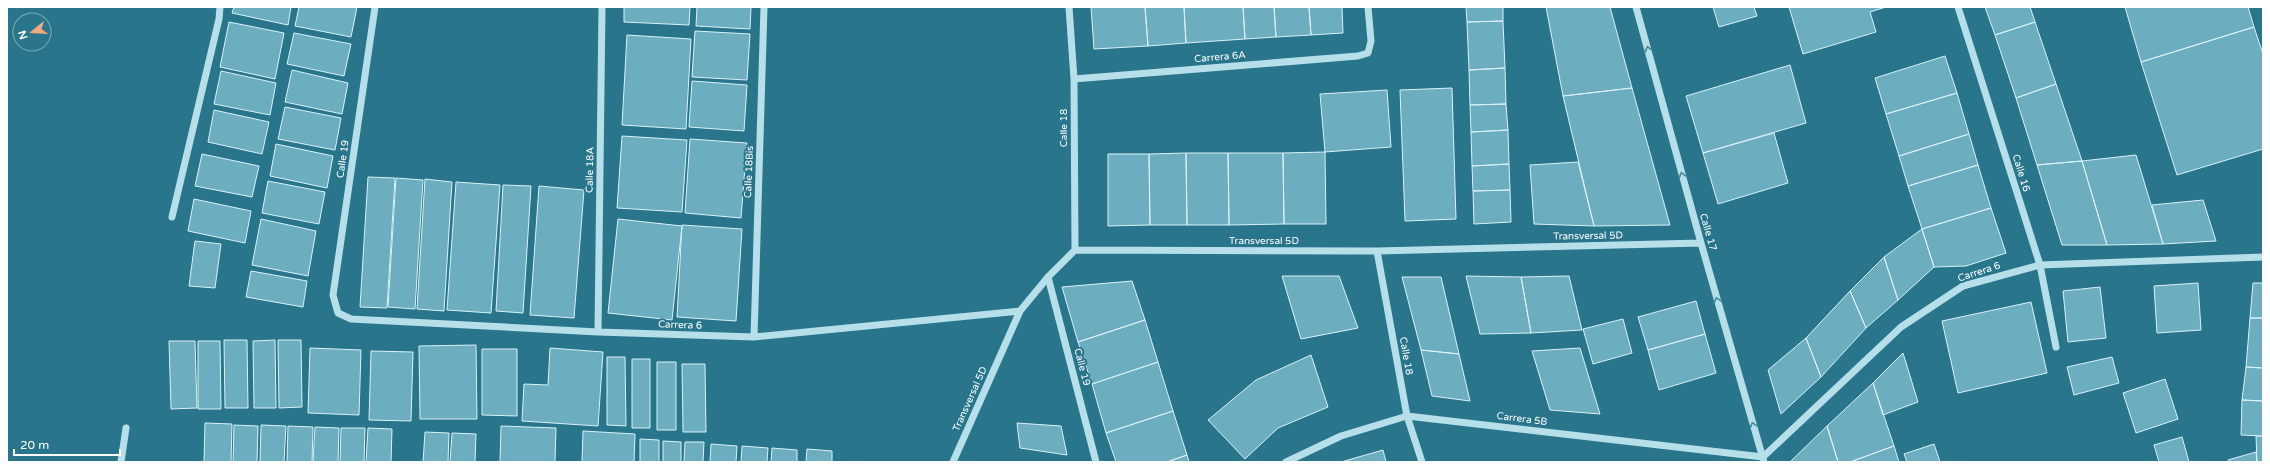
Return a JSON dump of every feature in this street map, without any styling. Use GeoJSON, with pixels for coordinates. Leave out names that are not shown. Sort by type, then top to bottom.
{"type":"FeatureCollection","features":[{"type":"Feature","properties":{"kind":"street"},"geometry":{"type":"LineString","coordinates":[[172,217],[219,19],[220,7]]}},
{"type":"Feature","properties":{"kind":"street","name":"Calle 19"},"geometry":{"type":"LineString","coordinates":[[338,314],[333,295],[375,7]]}},
{"type":"Feature","properties":{"kind":"street","name":"Calle 18A"},"geometry":{"type":"LineString","coordinates":[[598,332],[602,7]]}},
{"type":"Feature","properties":{"kind":"street","name":"Calle 18Bis"},"geometry":{"type":"LineString","coordinates":[[754,337],[764,7]]}},
{"type":"Feature","properties":{"kind":"street","name":"Calle 18"},"geometry":{"type":"LineString","coordinates":[[1069,7],[1074,79],[1075,250]]}},
{"type":"Feature","properties":{"kind":"street","name":"Carrera 6A"},"geometry":{"type":"LineString","coordinates":[[1074,79],[1358,56],[1368,53],[1371,41],[1368,7]]}},
{"type":"Feature","properties":{"kind":"street","name":"Calle 17"},"geometry":{"type":"LineString","coordinates":[[1636,7],[1701,243],[1764,460]]}},
{"type":"Feature","properties":{"kind":"street","name":"Calle 16"},"geometry":{"type":"LineString","coordinates":[[1958,7],[2040,265],[2056,347]]}},
{"type":"Feature","properties":{"kind":"street","name":"Transversal 5D"},"geometry":{"type":"LineString","coordinates":[[953,462],[1020,311],[1048,277],[1075,250],[1377,251],[1701,243]]}},
{"type":"Feature","properties":{"kind":"street","name":"Calle 18"},"geometry":{"type":"LineString","coordinates":[[1377,251],[1407,416],[1422,462]]}},
{"type":"Feature","properties":{"kind":"street","name":"Carrera 6"},"geometry":{"type":"LineString","coordinates":[[1764,460],[1901,327],[1963,286],[2040,265],[2263,257]]}},
{"type":"Feature","properties":{"kind":"street","name":"Calle 19"},"geometry":{"type":"LineString","coordinates":[[1048,277],[1096,462]]}},
{"type":"Feature","properties":{"kind":"street","name":"Carrera 6"},"geometry":{"type":"LineString","coordinates":[[338,314],[351,319],[598,332],[754,337],[1020,311]]}},
{"type":"Feature","properties":{"kind":"street","name":"Carrera 5B"},"geometry":{"type":"LineString","coordinates":[[1286,462],[1341,436],[1407,416],[1764,460]]}},
{"type":"Feature","properties":{"kind":"street"},"geometry":{"type":"LineString","coordinates":[[121,462],[126,428]]}},
{"type":"Feature","properties":{"kind":"building"},"geometry":{"type":"Polygon","coordinates":[[[234,7],[291,7],[288,25],[232,13],[234,7]]]}},
{"type":"Feature","properties":{"kind":"building"},"geometry":{"type":"Polygon","coordinates":[[[299,7],[357,7],[351,37],[295,26],[299,7]]]}},
{"type":"Feature","properties":{"kind":"building"},"geometry":{"type":"Polygon","coordinates":[[[624,7],[690,7],[689,25],[624,22],[624,7]]]}},
{"type":"Feature","properties":{"kind":"building"},"geometry":{"type":"Polygon","coordinates":[[[697,7],[751,7],[750,29],[696,26],[697,7]]]}},
{"type":"Feature","properties":{"kind":"building"},"geometry":{"type":"Polygon","coordinates":[[[1091,7],[1145,7],[1148,46],[1094,49],[1091,7]]]}},
{"type":"Feature","properties":{"kind":"building"},"geometry":{"type":"Polygon","coordinates":[[[1145,7],[1184,7],[1186,43],[1148,46],[1145,7]]]}},
{"type":"Feature","properties":{"kind":"building"},"geometry":{"type":"Polygon","coordinates":[[[1184,7],[1243,7],[1245,39],[1186,43],[1184,7]]]}},
{"type":"Feature","properties":{"kind":"building"},"geometry":{"type":"Polygon","coordinates":[[[1243,7],[1274,7],[1276,37],[1245,39],[1243,7]]]}},
{"type":"Feature","properties":{"kind":"building"},"geometry":{"type":"Polygon","coordinates":[[[1274,7],[1309,7],[1311,35],[1276,37],[1274,7]]]}},
{"type":"Feature","properties":{"kind":"building"},"geometry":{"type":"Polygon","coordinates":[[[1309,7],[1342,7],[1343,33],[1311,35],[1309,7]]]}},
{"type":"Feature","properties":{"kind":"building"},"geometry":{"type":"Polygon","coordinates":[[[1466,7],[1503,7],[1503,21],[1467,22],[1466,7]]]}},
{"type":"Feature","properties":{"kind":"building"},"geometry":{"type":"Polygon","coordinates":[[[1546,7],[1610,7],[1632,88],[1563,96],[1546,7]]]}},
{"type":"Feature","properties":{"kind":"building"},"geometry":{"type":"Polygon","coordinates":[[[1713,7],[1754,7],[1757,16],[1719,27],[1713,7]]]}},
{"type":"Feature","properties":{"kind":"building"},"geometry":{"type":"Polygon","coordinates":[[[1789,7],[1886,7],[1870,12],[1876,32],[1803,54],[1789,7]]]}},
{"type":"Feature","properties":{"kind":"building"},"geometry":{"type":"Polygon","coordinates":[[[1985,7],[2030,7],[2035,22],[1995,35],[1985,7]]]}},
{"type":"Feature","properties":{"kind":"building"},"geometry":{"type":"Polygon","coordinates":[[[2125,7],[2248,7],[2254,27],[2141,62],[2125,7]]]}},
{"type":"Feature","properties":{"kind":"building"},"geometry":{"type":"Polygon","coordinates":[[[1503,21],[1505,68],[1469,70],[1467,22],[1503,21]]]}},
{"type":"Feature","properties":{"kind":"building"},"geometry":{"type":"Polygon","coordinates":[[[229,22],[284,33],[275,79],[220,67],[229,22]]]}},
{"type":"Feature","properties":{"kind":"building"},"geometry":{"type":"Polygon","coordinates":[[[2035,22],[2056,84],[2016,98],[1995,35],[2035,22]]]}},
{"type":"Feature","properties":{"kind":"building"},"geometry":{"type":"Polygon","coordinates":[[[2254,27],[2263,54],[2263,149],[2177,175],[2141,62],[2254,27]]]}},
{"type":"Feature","properties":{"kind":"building"},"geometry":{"type":"Polygon","coordinates":[[[695,31],[750,34],[747,80],[692,77],[695,31]]]}},
{"type":"Feature","properties":{"kind":"building"},"geometry":{"type":"Polygon","coordinates":[[[294,33],[351,44],[344,76],[287,64],[294,33]]]}},
{"type":"Feature","properties":{"kind":"building"},"geometry":{"type":"Polygon","coordinates":[[[627,35],[691,39],[686,129],[622,125],[627,35]]]}},
{"type":"Feature","properties":{"kind":"building"},"geometry":{"type":"Polygon","coordinates":[[[1945,56],[1957,93],[1886,114],[1875,78],[1945,56]]]}},
{"type":"Feature","properties":{"kind":"building"},"geometry":{"type":"Polygon","coordinates":[[[1790,65],[1806,123],[1703,153],[1686,96],[1790,65]]]}},
{"type":"Feature","properties":{"kind":"building"},"geometry":{"type":"Polygon","coordinates":[[[1505,68],[1506,104],[1470,105],[1469,70],[1505,68]]]}},
{"type":"Feature","properties":{"kind":"building"},"geometry":{"type":"Polygon","coordinates":[[[292,70],[348,83],[342,114],[285,102],[292,70]]]}},
{"type":"Feature","properties":{"kind":"building"},"geometry":{"type":"Polygon","coordinates":[[[221,71],[276,83],[270,115],[214,104],[221,71]]]}},
{"type":"Feature","properties":{"kind":"building"},"geometry":{"type":"Polygon","coordinates":[[[692,81],[747,85],[744,131],[689,127],[692,81]]]}},
{"type":"Feature","properties":{"kind":"building"},"geometry":{"type":"Polygon","coordinates":[[[2056,84],[2082,161],[2037,165],[2016,98],[2056,84]]]}},
{"type":"Feature","properties":{"kind":"building"},"geometry":{"type":"Polygon","coordinates":[[[1452,88],[1456,219],[1405,221],[1400,90],[1452,88]]]}},
{"type":"Feature","properties":{"kind":"building"},"geometry":{"type":"Polygon","coordinates":[[[1632,88],[1670,225],[1594,226],[1563,96],[1632,88]]]}},
{"type":"Feature","properties":{"kind":"building"},"geometry":{"type":"Polygon","coordinates":[[[1387,90],[1391,147],[1325,152],[1320,94],[1387,90]]]}},
{"type":"Feature","properties":{"kind":"building"},"geometry":{"type":"Polygon","coordinates":[[[1957,93],[1969,134],[1899,156],[1886,114],[1957,93]]]}},
{"type":"Feature","properties":{"kind":"building"},"geometry":{"type":"Polygon","coordinates":[[[1506,104],[1508,130],[1471,132],[1470,105],[1506,104]]]}},
{"type":"Feature","properties":{"kind":"building"},"geometry":{"type":"Polygon","coordinates":[[[285,107],[341,118],[335,150],[278,139],[285,107]]]}},
{"type":"Feature","properties":{"kind":"building"},"geometry":{"type":"Polygon","coordinates":[[[214,110],[269,122],[262,154],[208,142],[214,110]]]}},
{"type":"Feature","properties":{"kind":"building"},"geometry":{"type":"Polygon","coordinates":[[[1508,130],[1509,164],[1472,166],[1471,132],[1508,130]]]}},
{"type":"Feature","properties":{"kind":"building"},"geometry":{"type":"Polygon","coordinates":[[[1774,133],[1788,183],[1718,204],[1703,153],[1774,133]]]}},
{"type":"Feature","properties":{"kind":"building"},"geometry":{"type":"Polygon","coordinates":[[[1969,134],[1978,165],[1908,186],[1899,156],[1969,134]]]}},
{"type":"Feature","properties":{"kind":"building"},"geometry":{"type":"Polygon","coordinates":[[[622,136],[687,140],[682,212],[617,208],[622,136]]]}},
{"type":"Feature","properties":{"kind":"building"},"geometry":{"type":"Polygon","coordinates":[[[690,139],[747,143],[741,218],[685,213],[690,139]]]}},
{"type":"Feature","properties":{"kind":"building"},"geometry":{"type":"Polygon","coordinates":[[[276,144],[333,156],[327,188],[270,176],[276,144]]]}},
{"type":"Feature","properties":{"kind":"building"},"geometry":{"type":"Polygon","coordinates":[[[1325,152],[1326,224],[1284,224],[1283,153],[1325,152]]]}},
{"type":"Feature","properties":{"kind":"building"},"geometry":{"type":"Polygon","coordinates":[[[1186,153],[1187,225],[1150,225],[1149,154],[1186,153]]]}},
{"type":"Feature","properties":{"kind":"building"},"geometry":{"type":"Polygon","coordinates":[[[1186,153],[1228,153],[1229,225],[1187,225],[1186,153]]]}},
{"type":"Feature","properties":{"kind":"building"},"geometry":{"type":"Polygon","coordinates":[[[1228,153],[1283,153],[1284,224],[1229,225],[1228,153]]]}},
{"type":"Feature","properties":{"kind":"building"},"geometry":{"type":"Polygon","coordinates":[[[202,154],[259,166],[252,197],[195,186],[202,154]]]}},
{"type":"Feature","properties":{"kind":"building"},"geometry":{"type":"Polygon","coordinates":[[[1108,154],[1149,154],[1150,225],[1108,226],[1108,154]]]}},
{"type":"Feature","properties":{"kind":"building"},"geometry":{"type":"Polygon","coordinates":[[[2136,155],[2163,244],[2107,245],[2082,161],[2136,155]]]}},
{"type":"Feature","properties":{"kind":"building"},"geometry":{"type":"Polygon","coordinates":[[[2082,161],[2107,245],[2062,245],[2037,165],[2082,161]]]}},
{"type":"Feature","properties":{"kind":"building"},"geometry":{"type":"Polygon","coordinates":[[[1578,162],[1594,226],[1534,224],[1530,165],[1578,162]]]}},
{"type":"Feature","properties":{"kind":"building"},"geometry":{"type":"Polygon","coordinates":[[[1509,164],[1510,190],[1473,191],[1472,166],[1509,164]]]}},
{"type":"Feature","properties":{"kind":"building"},"geometry":{"type":"Polygon","coordinates":[[[1978,165],[1991,208],[1922,229],[1908,186],[1978,165]]]}},
{"type":"Feature","properties":{"kind":"building"},"geometry":{"type":"Polygon","coordinates":[[[368,177],[395,178],[387,308],[360,307],[368,177]]]}},
{"type":"Feature","properties":{"kind":"building"},"geometry":{"type":"Polygon","coordinates":[[[396,178],[423,180],[415,309],[388,307],[396,178]]]}},
{"type":"Feature","properties":{"kind":"building"},"geometry":{"type":"Polygon","coordinates":[[[425,179],[452,182],[444,311],[417,309],[425,179]]]}},
{"type":"Feature","properties":{"kind":"building"},"geometry":{"type":"Polygon","coordinates":[[[268,181],[325,192],[319,224],[262,213],[268,181]]]}},
{"type":"Feature","properties":{"kind":"building"},"geometry":{"type":"Polygon","coordinates":[[[456,182],[500,185],[491,313],[447,310],[456,182]]]}},
{"type":"Feature","properties":{"kind":"building"},"geometry":{"type":"Polygon","coordinates":[[[503,185],[531,186],[523,313],[496,311],[503,185]]]}},
{"type":"Feature","properties":{"kind":"building"},"geometry":{"type":"Polygon","coordinates":[[[539,186],[584,190],[574,318],[530,315],[539,186]]]}},
{"type":"Feature","properties":{"kind":"building"},"geometry":{"type":"Polygon","coordinates":[[[1510,190],[1511,222],[1474,224],[1473,191],[1510,190]]]}},
{"type":"Feature","properties":{"kind":"building"},"geometry":{"type":"Polygon","coordinates":[[[194,199],[251,211],[245,243],[188,231],[194,199]]]}},
{"type":"Feature","properties":{"kind":"building"},"geometry":{"type":"Polygon","coordinates":[[[2203,200],[2216,241],[2163,244],[2152,205],[2203,200]]]}},
{"type":"Feature","properties":{"kind":"building"},"geometry":{"type":"Polygon","coordinates":[[[1991,208],[2006,253],[1966,266],[1934,267],[1922,229],[1991,208]]]}},
{"type":"Feature","properties":{"kind":"building"},"geometry":{"type":"Polygon","coordinates":[[[261,219],[316,231],[308,276],[252,265],[261,219]]]}},
{"type":"Feature","properties":{"kind":"building"},"geometry":{"type":"Polygon","coordinates":[[[618,219],[682,226],[672,320],[608,313],[618,219]]]}},
{"type":"Feature","properties":{"kind":"building"},"geometry":{"type":"Polygon","coordinates":[[[682,225],[742,229],[736,321],[677,317],[682,225]]]}},
{"type":"Feature","properties":{"kind":"building"},"geometry":{"type":"Polygon","coordinates":[[[1922,229],[1934,267],[1898,300],[1884,257],[1922,229]]]}},
{"type":"Feature","properties":{"kind":"building"},"geometry":{"type":"Polygon","coordinates":[[[195,241],[221,244],[215,288],[189,286],[195,241]]]}},
{"type":"Feature","properties":{"kind":"building"},"geometry":{"type":"Polygon","coordinates":[[[1884,257],[1898,300],[1866,328],[1850,291],[1884,257]]]}},
{"type":"Feature","properties":{"kind":"building"},"geometry":{"type":"Polygon","coordinates":[[[251,271],[307,281],[303,307],[246,297],[251,271]]]}},
{"type":"Feature","properties":{"kind":"building"},"geometry":{"type":"Polygon","coordinates":[[[1282,276],[1339,276],[1358,328],[1301,339],[1282,276]]]}},
{"type":"Feature","properties":{"kind":"building"},"geometry":{"type":"Polygon","coordinates":[[[1466,276],[1521,277],[1531,333],[1480,334],[1466,276]]]}},
{"type":"Feature","properties":{"kind":"building"},"geometry":{"type":"Polygon","coordinates":[[[1569,276],[1582,330],[1531,333],[1521,277],[1569,276]]]}},
{"type":"Feature","properties":{"kind":"building"},"geometry":{"type":"Polygon","coordinates":[[[1402,277],[1441,277],[1459,354],[1421,350],[1402,277]]]}},
{"type":"Feature","properties":{"kind":"building"},"geometry":{"type":"Polygon","coordinates":[[[1132,281],[1145,320],[1078,342],[1062,287],[1132,281]]]}},
{"type":"Feature","properties":{"kind":"building"},"geometry":{"type":"Polygon","coordinates":[[[2198,283],[2201,330],[2157,333],[2154,286],[2198,283]]]}},
{"type":"Feature","properties":{"kind":"building"},"geometry":{"type":"Polygon","coordinates":[[[2253,283],[2263,283],[2263,318],[2250,318],[2253,283]]]}},
{"type":"Feature","properties":{"kind":"building"},"geometry":{"type":"Polygon","coordinates":[[[2100,287],[2106,338],[2068,342],[2063,291],[2100,287]]]}},
{"type":"Feature","properties":{"kind":"building"},"geometry":{"type":"Polygon","coordinates":[[[1850,291],[1866,328],[1821,377],[1806,338],[1850,291]]]}},
{"type":"Feature","properties":{"kind":"building"},"geometry":{"type":"Polygon","coordinates":[[[1696,301],[1705,334],[1648,350],[1638,317],[1696,301]]]}},
{"type":"Feature","properties":{"kind":"building"},"geometry":{"type":"Polygon","coordinates":[[[2031,302],[2047,373],[1958,393],[1942,321],[2031,302]]]}},
{"type":"Feature","properties":{"kind":"building"},"geometry":{"type":"Polygon","coordinates":[[[2250,318],[2263,318],[2263,368],[2246,367],[2250,318]]]}},
{"type":"Feature","properties":{"kind":"building"},"geometry":{"type":"Polygon","coordinates":[[[1623,319],[1632,353],[1593,364],[1583,329],[1623,319]]]}},
{"type":"Feature","properties":{"kind":"building"},"geometry":{"type":"Polygon","coordinates":[[[1145,320],[1158,362],[1092,384],[1078,342],[1145,320]]]}},
{"type":"Feature","properties":{"kind":"building"},"geometry":{"type":"Polygon","coordinates":[[[1705,334],[1716,373],[1659,390],[1648,350],[1705,334]]]}},
{"type":"Feature","properties":{"kind":"building"},"geometry":{"type":"Polygon","coordinates":[[[1806,338],[1821,377],[1781,414],[1768,370],[1806,338]]]}},
{"type":"Feature","properties":{"kind":"building"},"geometry":{"type":"Polygon","coordinates":[[[224,340],[247,340],[248,408],[225,408],[224,340]]]}},
{"type":"Feature","properties":{"kind":"building"},"geometry":{"type":"Polygon","coordinates":[[[275,340],[276,408],[254,408],[253,341],[275,340]]]}},
{"type":"Feature","properties":{"kind":"building"},"geometry":{"type":"Polygon","coordinates":[[[278,340],[301,340],[302,407],[279,408],[278,340]]]}},
{"type":"Feature","properties":{"kind":"building"},"geometry":{"type":"Polygon","coordinates":[[[169,341],[195,341],[197,408],[171,409],[169,341]]]}},
{"type":"Feature","properties":{"kind":"building"},"geometry":{"type":"Polygon","coordinates":[[[198,341],[220,341],[221,409],[198,409],[198,341]]]}},
{"type":"Feature","properties":{"kind":"building"},"geometry":{"type":"Polygon","coordinates":[[[476,345],[477,419],[420,419],[419,346],[476,345]]]}},
{"type":"Feature","properties":{"kind":"building"},"geometry":{"type":"Polygon","coordinates":[[[310,348],[361,350],[359,415],[308,413],[310,348]]]}},
{"type":"Feature","properties":{"kind":"building"},"geometry":{"type":"Polygon","coordinates":[[[550,348],[603,352],[598,426],[522,421],[524,384],[548,385],[550,348]]]}},
{"type":"Feature","properties":{"kind":"building"},"geometry":{"type":"Polygon","coordinates":[[[1580,348],[1600,414],[1550,410],[1532,351],[1580,348]]]}},
{"type":"Feature","properties":{"kind":"building"},"geometry":{"type":"Polygon","coordinates":[[[482,349],[517,349],[517,416],[482,415],[482,349]]]}},
{"type":"Feature","properties":{"kind":"building"},"geometry":{"type":"Polygon","coordinates":[[[1421,350],[1459,354],[1470,401],[1432,396],[1421,350]]]}},
{"type":"Feature","properties":{"kind":"building"},"geometry":{"type":"Polygon","coordinates":[[[371,351],[413,352],[411,421],[369,420],[371,351]]]}},
{"type":"Feature","properties":{"kind":"building"},"geometry":{"type":"Polygon","coordinates":[[[1903,353],[1918,402],[1883,415],[1873,383],[1903,353]]]}},
{"type":"Feature","properties":{"kind":"building"},"geometry":{"type":"Polygon","coordinates":[[[1311,355],[1328,407],[1278,428],[1245,459],[1208,420],[1256,380],[1311,355]]]}},
{"type":"Feature","properties":{"kind":"building"},"geometry":{"type":"Polygon","coordinates":[[[607,357],[625,357],[626,426],[607,425],[607,357]]]}},
{"type":"Feature","properties":{"kind":"building"},"geometry":{"type":"Polygon","coordinates":[[[2112,357],[2119,383],[2074,395],[2067,367],[2112,357]]]}},
{"type":"Feature","properties":{"kind":"building"},"geometry":{"type":"Polygon","coordinates":[[[632,359],[650,359],[650,428],[632,428],[632,359]]]}},
{"type":"Feature","properties":{"kind":"building"},"geometry":{"type":"Polygon","coordinates":[[[657,362],[676,362],[676,430],[657,430],[657,362]]]}},
{"type":"Feature","properties":{"kind":"building"},"geometry":{"type":"Polygon","coordinates":[[[1158,362],[1173,411],[1106,433],[1092,384],[1158,362]]]}},
{"type":"Feature","properties":{"kind":"building"},"geometry":{"type":"Polygon","coordinates":[[[682,364],[705,364],[706,432],[683,432],[682,364]]]}},
{"type":"Feature","properties":{"kind":"building"},"geometry":{"type":"Polygon","coordinates":[[[2246,367],[2263,368],[2263,401],[2242,400],[2246,367]]]}},
{"type":"Feature","properties":{"kind":"building"},"geometry":{"type":"Polygon","coordinates":[[[2165,379],[2178,419],[2136,433],[2123,393],[2165,379]]]}},
{"type":"Feature","properties":{"kind":"building"},"geometry":{"type":"Polygon","coordinates":[[[1873,383],[1894,446],[1850,462],[1838,462],[1827,426],[1873,383]]]}},
{"type":"Feature","properties":{"kind":"building"},"geometry":{"type":"Polygon","coordinates":[[[2242,400],[2263,401],[2263,436],[2241,435],[2242,400]]]}},
{"type":"Feature","properties":{"kind":"building"},"geometry":{"type":"Polygon","coordinates":[[[1173,411],[1187,455],[1167,462],[1116,462],[1106,433],[1173,411]]]}},
{"type":"Feature","properties":{"kind":"building"},"geometry":{"type":"Polygon","coordinates":[[[205,423],[232,424],[231,462],[204,462],[205,423]]]}},
{"type":"Feature","properties":{"kind":"building"},"geometry":{"type":"Polygon","coordinates":[[[1017,423],[1061,426],[1067,455],[1020,448],[1017,423]]]}},
{"type":"Feature","properties":{"kind":"building"},"geometry":{"type":"Polygon","coordinates":[[[234,425],[258,426],[257,462],[233,462],[234,425]]]}},
{"type":"Feature","properties":{"kind":"building"},"geometry":{"type":"Polygon","coordinates":[[[261,425],[286,426],[284,462],[260,462],[261,425]]]}},
{"type":"Feature","properties":{"kind":"building"},"geometry":{"type":"Polygon","coordinates":[[[288,426],[313,427],[312,462],[287,462],[288,426]]]}},
{"type":"Feature","properties":{"kind":"building"},"geometry":{"type":"Polygon","coordinates":[[[501,426],[556,428],[555,462],[500,462],[501,426]]]}},
{"type":"Feature","properties":{"kind":"building"},"geometry":{"type":"Polygon","coordinates":[[[1827,426],[1838,462],[1790,462],[1827,426]]]}},
{"type":"Feature","properties":{"kind":"building"},"geometry":{"type":"Polygon","coordinates":[[[315,427],[339,428],[338,462],[313,462],[315,427]]]}},
{"type":"Feature","properties":{"kind":"building"},"geometry":{"type":"Polygon","coordinates":[[[341,428],[365,428],[364,462],[340,462],[341,428]]]}},
{"type":"Feature","properties":{"kind":"building"},"geometry":{"type":"Polygon","coordinates":[[[368,428],[392,429],[391,462],[366,462],[368,428]]]}},
{"type":"Feature","properties":{"kind":"building"},"geometry":{"type":"Polygon","coordinates":[[[583,431],[635,434],[634,462],[582,462],[583,431]]]}},
{"type":"Feature","properties":{"kind":"building"},"geometry":{"type":"Polygon","coordinates":[[[425,432],[449,433],[448,462],[423,462],[425,432]]]}},
{"type":"Feature","properties":{"kind":"building"},"geometry":{"type":"Polygon","coordinates":[[[452,433],[476,434],[475,462],[450,462],[452,433]]]}},
{"type":"Feature","properties":{"kind":"building"},"geometry":{"type":"Polygon","coordinates":[[[2256,436],[2263,436],[2263,462],[2257,462],[2256,436]]]}},
{"type":"Feature","properties":{"kind":"building"},"geometry":{"type":"Polygon","coordinates":[[[2182,437],[2189,462],[2159,462],[2154,445],[2182,437]]]}},
{"type":"Feature","properties":{"kind":"building"},"geometry":{"type":"Polygon","coordinates":[[[640,439],[659,440],[659,462],[640,462],[640,439]]]}},
{"type":"Feature","properties":{"kind":"building"},"geometry":{"type":"Polygon","coordinates":[[[663,441],[681,442],[681,462],[663,462],[663,441]]]}},
{"type":"Feature","properties":{"kind":"building"},"geometry":{"type":"Polygon","coordinates":[[[685,442],[704,442],[703,462],[684,462],[685,442]]]}},
{"type":"Feature","properties":{"kind":"building"},"geometry":{"type":"Polygon","coordinates":[[[711,444],[737,446],[736,462],[710,462],[711,444]]]}},
{"type":"Feature","properties":{"kind":"building"},"geometry":{"type":"Polygon","coordinates":[[[1934,444],[1940,462],[1907,462],[1904,454],[1934,444]]]}},
{"type":"Feature","properties":{"kind":"building"},"geometry":{"type":"Polygon","coordinates":[[[742,446],[768,448],[767,462],[741,462],[742,446]]]}},
{"type":"Feature","properties":{"kind":"building"},"geometry":{"type":"Polygon","coordinates":[[[1894,446],[1899,462],[1850,462],[1894,446]]]}},
{"type":"Feature","properties":{"kind":"building"},"geometry":{"type":"Polygon","coordinates":[[[772,448],[797,450],[797,462],[771,462],[772,448]]]}},
{"type":"Feature","properties":{"kind":"building"},"geometry":{"type":"Polygon","coordinates":[[[807,449],[832,451],[832,462],[806,462],[807,449]]]}},
{"type":"Feature","properties":{"kind":"building"},"geometry":{"type":"Polygon","coordinates":[[[1383,450],[1386,462],[1341,462],[1383,450]]]}},
{"type":"Feature","properties":{"kind":"building"},"geometry":{"type":"Polygon","coordinates":[[[2256,452],[2257,462],[2229,462],[2228,460],[2256,452]]]}},
{"type":"Feature","properties":{"kind":"building"},"geometry":{"type":"Polygon","coordinates":[[[1187,455],[1189,462],[1167,462],[1187,455]]]}}]}
